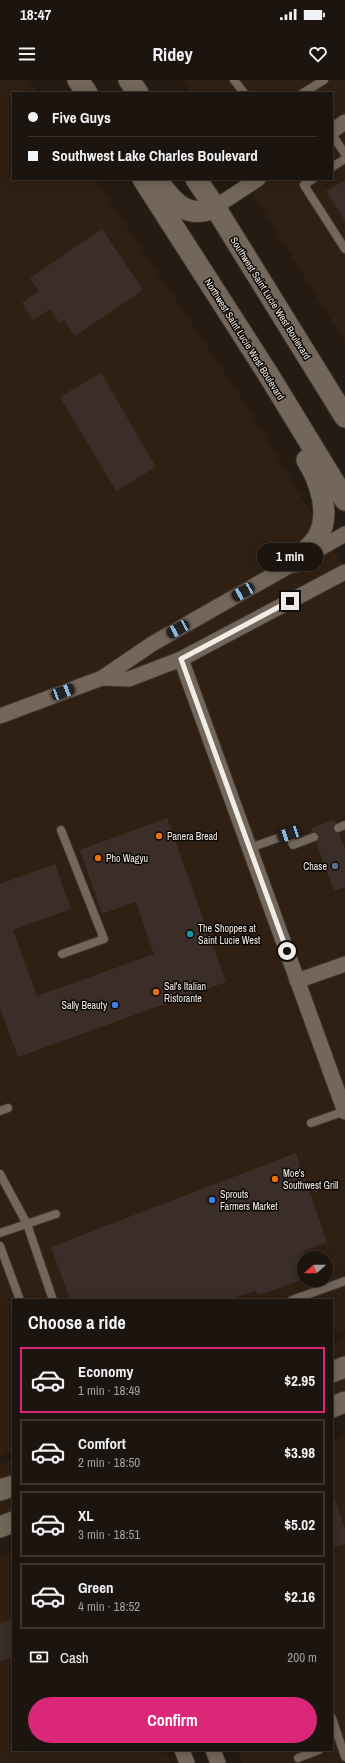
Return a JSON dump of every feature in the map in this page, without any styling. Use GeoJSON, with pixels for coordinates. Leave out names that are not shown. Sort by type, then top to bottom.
{"type":"FeatureCollection","features":[{"type":"Feature","properties":{"kind":"main road"},"geometry":{"type":"LineString","coordinates":[[78,80],[87,92]]}},
{"type":"Feature","properties":{"kind":"main road"},"geometry":{"type":"LineString","coordinates":[[92,80],[100,92]]}},
{"type":"Feature","properties":{"kind":"main road"},"geometry":{"type":"LineString","coordinates":[[129,80],[137,92]]}},
{"type":"Feature","properties":{"kind":"main road","name":"Northwest Saint Lucie West Boulevard"},"geometry":{"type":"LineString","coordinates":[[144,180],[253,351],[345,500]]}},
{"type":"Feature","properties":{"kind":"main road"},"geometry":{"type":"LineString","coordinates":[[158,180],[170,198],[185,209],[201,212],[216,207]]}},
{"type":"Feature","properties":{"kind":"main road","name":"Southwest Saint Lucie West Boulevard"},"geometry":{"type":"LineString","coordinates":[[197,180],[216,207],[345,417]]}},
{"type":"Feature","properties":{"kind":"main road"},"geometry":{"type":"LineString","coordinates":[[253,351],[267,392],[314,471],[321,492],[323,507],[322,527],[312,544],[295,562]]}},
{"type":"Feature","properties":{"kind":"main road"},"geometry":{"type":"LineString","coordinates":[[333,1372],[345,1367]]}},
{"type":"Feature","properties":{"kind":"main road"},"geometry":{"type":"LineString","coordinates":[[333,1407],[345,1402]]}},
{"type":"Feature","properties":{"kind":"main road"},"geometry":{"type":"LineString","coordinates":[[0,1490],[12,1486]]}},
{"type":"Feature","properties":{"kind":"main road"},"geometry":{"type":"LineString","coordinates":[[0,1526],[12,1522]]}},
{"type":"Feature","properties":{"kind":"street"},"geometry":{"type":"LineString","coordinates":[[333,130],[345,122]]}},
{"type":"Feature","properties":{"kind":"street"},"geometry":{"type":"LineString","coordinates":[[216,207],[256,180]]}},
{"type":"Feature","properties":{"kind":"street"},"geometry":{"type":"LineString","coordinates":[[0,716],[102,678],[152,644],[345,534]]}},
{"type":"Feature","properties":{"kind":"street"},"geometry":{"type":"LineString","coordinates":[[102,678],[129,678],[181,659],[345,572]]}},
{"type":"Feature","properties":{"kind":"street"},"geometry":{"type":"LineString","coordinates":[[181,659],[345,1111]]}},
{"type":"Feature","properties":{"kind":"street"},"geometry":{"type":"LineString","coordinates":[[297,981],[345,964]]}},
{"type":"Feature","properties":{"kind":"street"},"geometry":{"type":"LineString","coordinates":[[182,1751],[187,1763]]}},
{"type":"Feature","properties":{"kind":"street"},"geometry":{"type":"LineString","coordinates":[[213,1751],[218,1763]]}},
{"type":"Feature","properties":{"kind":"lane"},"geometry":{"type":"LineString","coordinates":[[234,80],[243,92]]}},
{"type":"Feature","properties":{"kind":"lane"},"geometry":{"type":"LineString","coordinates":[[305,92],[324,80]]}},
{"type":"Feature","properties":{"kind":"lane"},"geometry":{"type":"LineString","coordinates":[[333,136],[345,154]]}},
{"type":"Feature","properties":{"kind":"lane"},"geometry":{"type":"LineString","coordinates":[[333,166],[345,159]]}},
{"type":"Feature","properties":{"kind":"lane"},"geometry":{"type":"LineString","coordinates":[[312,180],[304,185],[345,249]]}},
{"type":"Feature","properties":{"kind":"lane"},"geometry":{"type":"LineString","coordinates":[[61,830],[104,939],[62,954]]}},
{"type":"Feature","properties":{"kind":"lane"},"geometry":{"type":"LineString","coordinates":[[250,848],[289,834],[293,845],[314,837]]}},
{"type":"Feature","properties":{"kind":"lane"},"geometry":{"type":"LineString","coordinates":[[311,1123],[345,1111]]}},
{"type":"Feature","properties":{"kind":"lane"},"geometry":{"type":"LineString","coordinates":[[0,1174],[27,1224],[53,1299]]}},
{"type":"Feature","properties":{"kind":"lane"},"geometry":{"type":"LineString","coordinates":[[0,1233],[56,1214]]}},
{"type":"Feature","properties":{"kind":"lane"},"geometry":{"type":"LineString","coordinates":[[0,1246],[20,1299]]}},
{"type":"Feature","properties":{"kind":"lane"},"geometry":{"type":"LineString","coordinates":[[295,1299],[345,1281]]}},
{"type":"Feature","properties":{"kind":"lane"},"geometry":{"type":"LineString","coordinates":[[333,1721],[345,1756]]}},
{"type":"Feature","properties":{"kind":"lane"},"geometry":{"type":"LineString","coordinates":[[333,1745],[340,1742]]}},
{"type":"Feature","properties":{"kind":"lane"},"geometry":{"type":"LineString","coordinates":[[294,1751],[298,1761],[317,1751]]}},
{"type":"Feature","properties":{"kind":"shaded area"},"geometry":{"type":"Polygon","coordinates":[[[0,80],[29,80],[37,92],[12,92],[12,180],[96,180],[250,411],[345,570],[345,1330],[333,1334],[333,1299],[12,1299],[12,1451],[0,1456],[0,80]]]}},
{"type":"Feature","properties":{"kind":"shaded area"},"geometry":{"type":"Polygon","coordinates":[[[182,80],[345,80],[345,342],[245,180],[333,180],[333,92],[189,92],[182,80]]]}},
{"type":"Feature","properties":{"kind":"shaded area"},"geometry":{"type":"Polygon","coordinates":[[[345,1338],[345,1359],[333,1364],[333,1343],[345,1338]]]}},
{"type":"Feature","properties":{"kind":"shaded area"},"geometry":{"type":"Polygon","coordinates":[[[345,1375],[345,1394],[333,1399],[333,1380],[345,1375]]]}},
{"type":"Feature","properties":{"kind":"shaded area"},"geometry":{"type":"Polygon","coordinates":[[[345,1436],[345,1763],[242,1763],[238,1751],[333,1751],[333,1441],[345,1436]]]}},
{"type":"Feature","properties":{"kind":"shaded area"},"geometry":{"type":"Polygon","coordinates":[[[12,1459],[12,1478],[0,1482],[0,1464],[12,1459]]]}},
{"type":"Feature","properties":{"kind":"shaded area"},"geometry":{"type":"Polygon","coordinates":[[[12,1494],[12,1514],[0,1519],[0,1498],[12,1494]]]}},
{"type":"Feature","properties":{"kind":"shaded area"},"geometry":{"type":"Polygon","coordinates":[[[12,1552],[12,1751],[167,1751],[171,1763],[0,1763],[0,1557],[12,1552]]]}},
{"type":"Feature","properties":{"kind":"building"},"geometry":{"type":"Polygon","coordinates":[[[345,180],[345,221],[326,191],[345,180]]]}},
{"type":"Feature","properties":{"kind":"building"},"geometry":{"type":"Polygon","coordinates":[[[102,229],[143,290],[75,336],[64,320],[60,323],[50,309],[33,320],[22,303],[39,291],[30,278],[102,229]]]}},
{"type":"Feature","properties":{"kind":"building"},"geometry":{"type":"Polygon","coordinates":[[[101,373],[156,467],[116,491],[60,397],[101,373]]]}},
{"type":"Feature","properties":{"kind":"building","name":"The Shoppes at Saint Lucie West"},"geometry":{"type":"Polygon","coordinates":[[[167,818],[226,982],[18,1057],[0,1008],[0,884],[55,864],[71,909],[13,930],[37,996],[154,954],[136,902],[102,914],[80,850],[167,818]]]}},
{"type":"Feature","properties":{"kind":"building","name":"Chase"},"geometry":{"type":"Polygon","coordinates":[[[334,820],[336,823],[333,825],[333,830],[335,833],[339,833],[345,849],[345,887],[334,891],[316,842],[319,835],[312,832],[311,828],[334,820]]]}},
{"type":"Feature","properties":{"kind":"building"},"geometry":{"type":"Polygon","coordinates":[[[296,1153],[327,1242],[304,1251],[297,1251],[297,1282],[260,1295],[254,1291],[232,1299],[70,1299],[51,1247],[296,1153]]]}},
{"type":"Feature","properties":{"kind":"building"},"geometry":{"type":"Polygon","coordinates":[[[333,1496],[345,1529],[345,1544],[333,1548],[333,1496]]]}},
{"type":"Feature","properties":{"kind":"building"},"geometry":{"type":"Polygon","coordinates":[[[12,1619],[12,1657],[0,1661],[0,1623],[12,1619]]]}},
{"type":"Feature","properties":{"kind":"place","name":"Panera Bread"},"geometry":{"type":"Point","coordinates":[159,836]}},
{"type":"Feature","properties":{"kind":"place","name":"Pho Wagyu"},"geometry":{"type":"Point","coordinates":[98,858]}},
{"type":"Feature","properties":{"kind":"place","name":"Chase"},"geometry":{"type":"Point","coordinates":[335,866]}},
{"type":"Feature","properties":{"kind":"place","name":"The Shoppes at Saint Lucie West"},"geometry":{"type":"Point","coordinates":[190,934]}},
{"type":"Feature","properties":{"kind":"place","name":"Sal's Italian Ristorante"},"geometry":{"type":"Point","coordinates":[156,992]}},
{"type":"Feature","properties":{"kind":"place","name":"Sally Beauty"},"geometry":{"type":"Point","coordinates":[115,1005]}},
{"type":"Feature","properties":{"kind":"place","name":"Moe's Southwest Grill"},"geometry":{"type":"Point","coordinates":[275,1179]}},
{"type":"Feature","properties":{"kind":"place","name":"Sprouts Farmers Market"},"geometry":{"type":"Point","coordinates":[212,1200]}},
{"type":"Feature","properties":{"kind":"route"},"geometry":{"type":"LineString","coordinates":[[287,951],[181,659],[290,601]]}}]}
